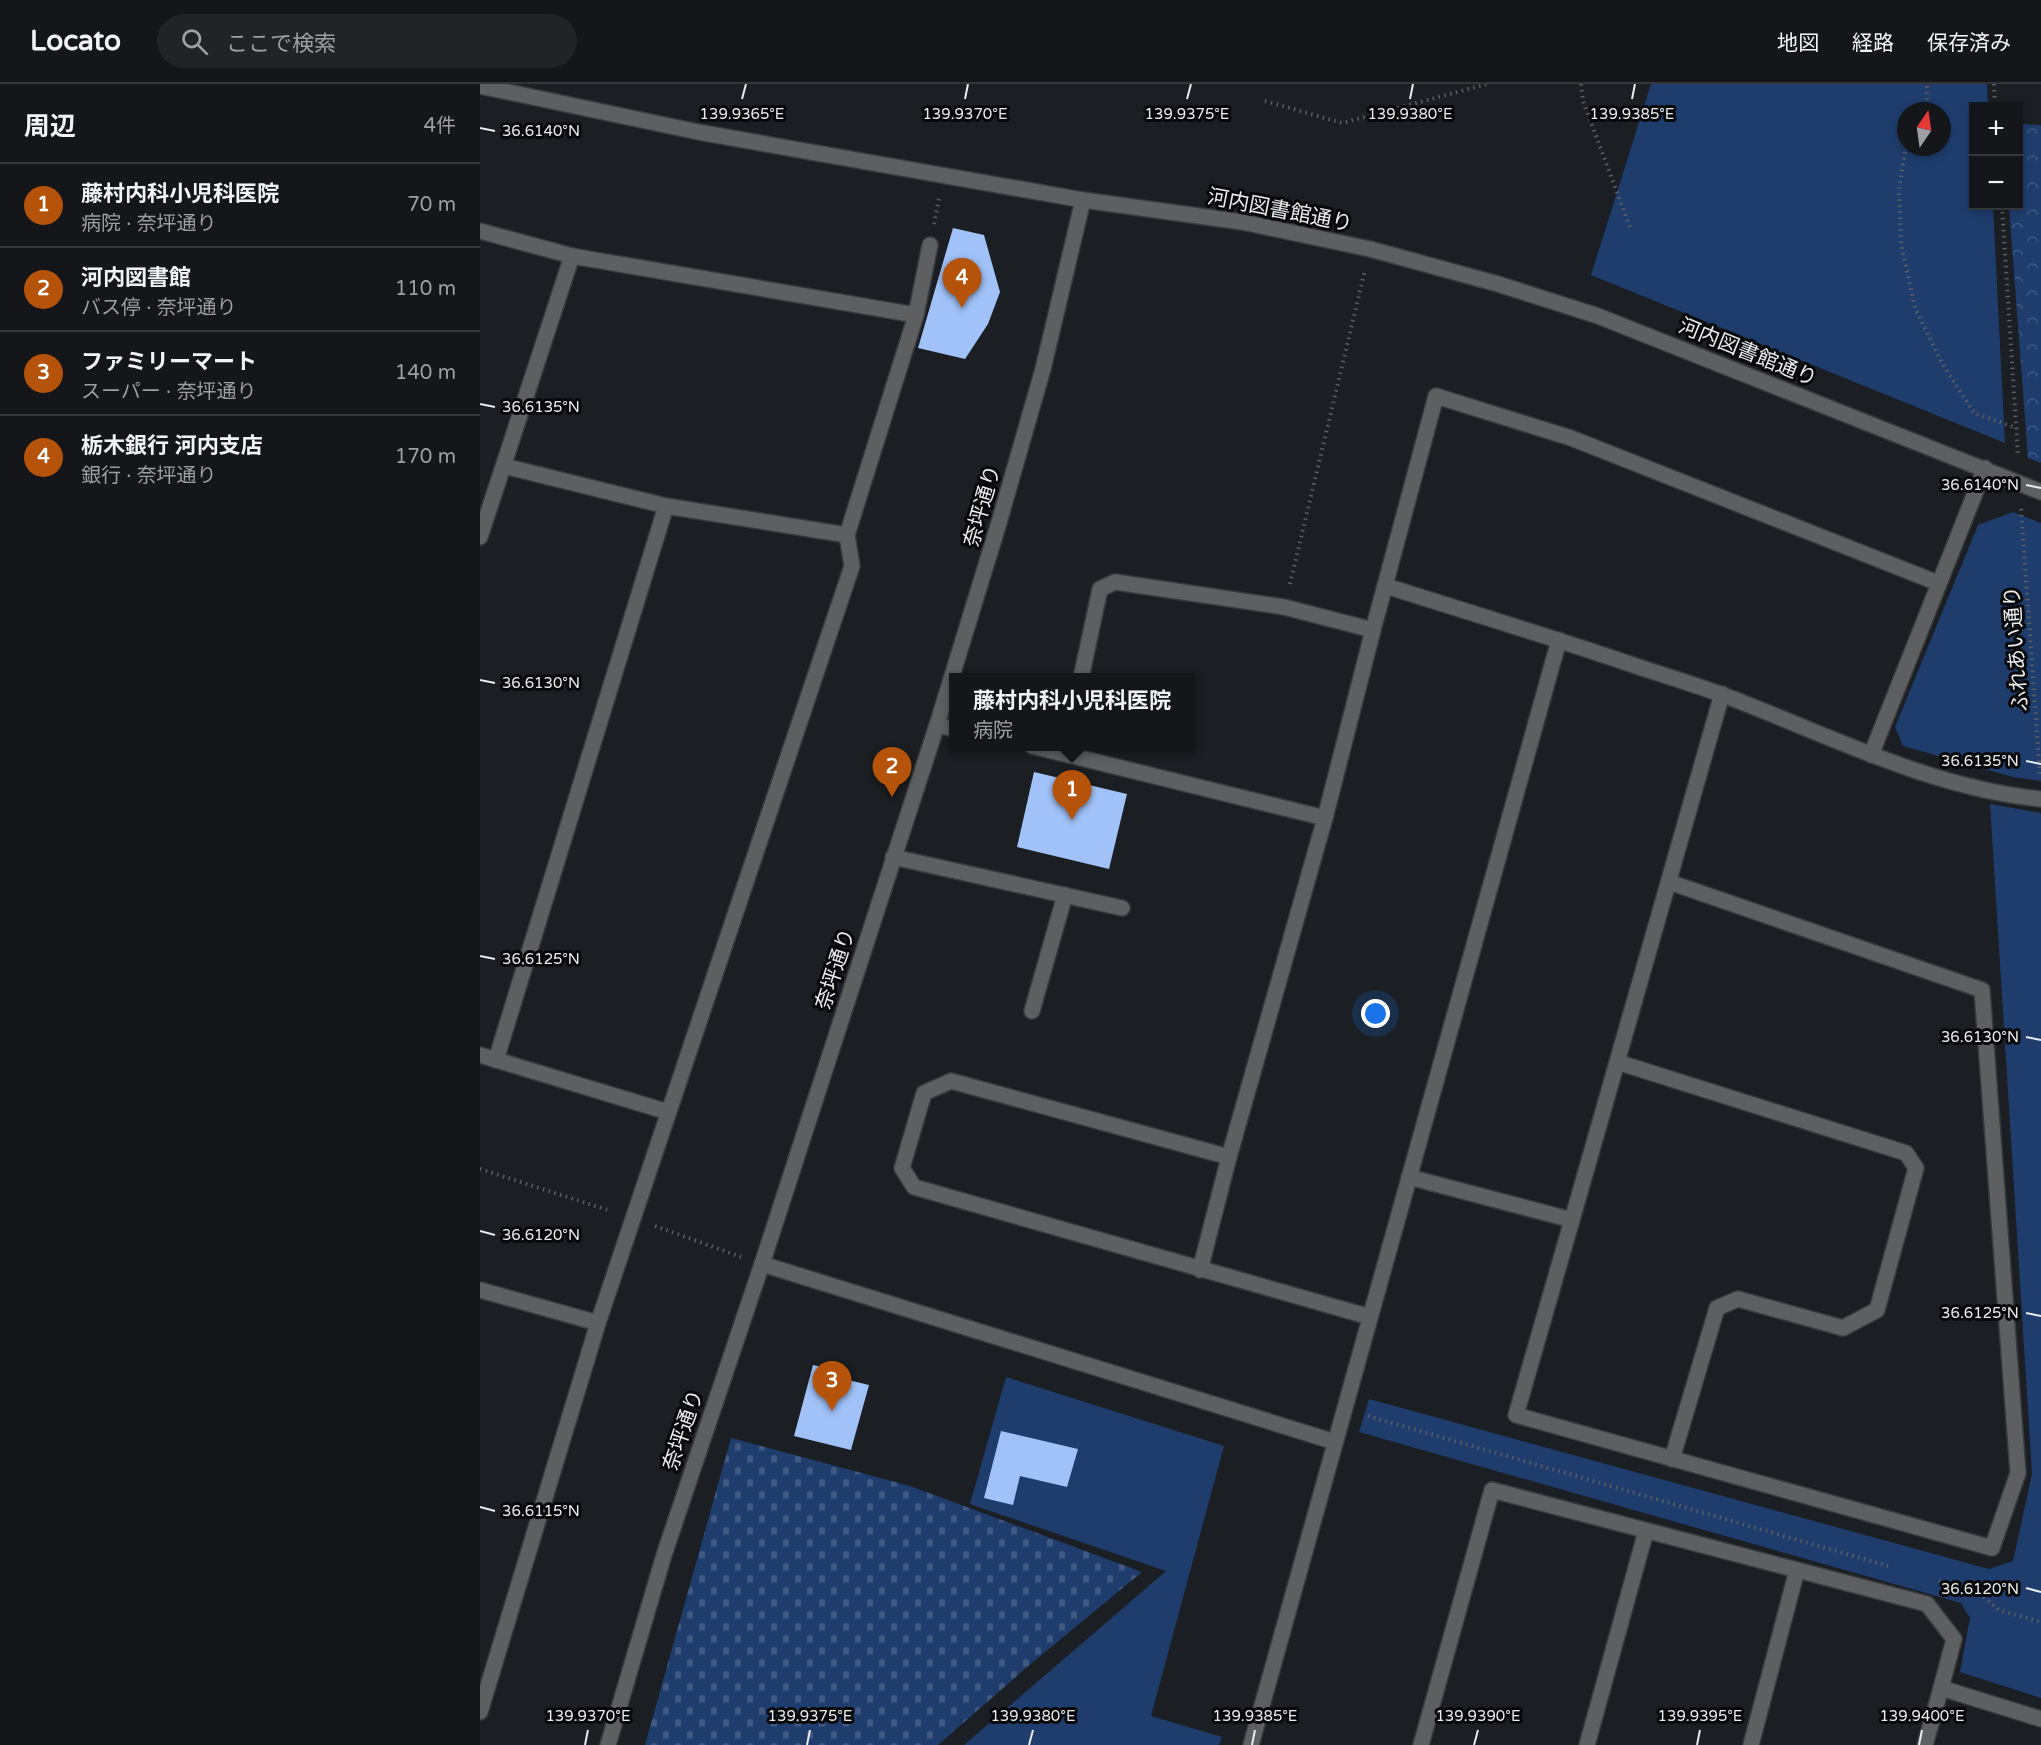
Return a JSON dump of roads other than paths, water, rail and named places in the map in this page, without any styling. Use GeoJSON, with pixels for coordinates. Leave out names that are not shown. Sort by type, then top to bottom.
{"type":"FeatureCollection","features":[{"type":"Feature","properties":{"kind":"street","name":"河内図書館通り"},"geometry":{"type":"LineString","coordinates":[[480,86],[698,132],[1083,200],[1242,222],[1370,249],[1598,316],[2041,492]]}},
{"type":"Feature","properties":{"kind":"street","name":"奈坪通り"},"geometry":{"type":"LineString","coordinates":[[953,673],[1043,369],[1083,200]]}},
{"type":"Feature","properties":{"kind":"street"},"geometry":{"type":"LineString","coordinates":[[480,231],[572,256],[916,315]]}},
{"type":"Feature","properties":{"kind":"street"},"geometry":{"type":"LineString","coordinates":[[480,1712],[598,1323],[852,566],[847,535],[916,315],[930,245]]}},
{"type":"Feature","properties":{"kind":"street"},"geometry":{"type":"LineString","coordinates":[[480,537],[572,256]]}},
{"type":"Feature","properties":{"kind":"street"},"geometry":{"type":"LineString","coordinates":[[1200,1270],[1229,1157],[1325,818],[1436,396],[1571,438],[1938,583]]}},
{"type":"Feature","properties":{"kind":"street"},"geometry":{"type":"LineString","coordinates":[[504,466],[666,506],[847,535]]}},
{"type":"Feature","properties":{"kind":"street"},"geometry":{"type":"LineString","coordinates":[[1871,755],[1985,468]]}},
{"type":"Feature","properties":{"kind":"street"},"geometry":{"type":"LineString","coordinates":[[496,1060],[666,506]]}},
{"type":"Feature","properties":{"kind":"street"},"geometry":{"type":"LineString","coordinates":[[1082,673],[1100,589],[1115,582],[1284,607],[1373,630]]}},
{"type":"Feature","properties":{"kind":"street"},"geometry":{"type":"LineString","coordinates":[[1386,586],[1722,694],[1871,755],[1960,784],[2018,797],[2041,799]]}},
{"type":"Feature","properties":{"kind":"street"},"geometry":{"type":"LineString","coordinates":[[1251,1745],[1559,640]]}},
{"type":"Feature","properties":{"kind":"street","name":"奈坪通り"},"geometry":{"type":"LineString","coordinates":[[608,1745],[664,1555],[762,1264],[949,686]]}},
{"type":"Feature","properties":{"kind":"street"},"geometry":{"type":"LineString","coordinates":[[1669,882],[1982,990],[2018,1473],[1992,1548],[1516,1415],[1722,694]]}},
{"type":"Feature","properties":{"kind":"street"},"geometry":{"type":"LineString","coordinates":[[937,725],[949,728]]}},
{"type":"Feature","properties":{"kind":"street"},"geometry":{"type":"LineString","coordinates":[[1070,751],[1325,818]]}},
{"type":"Feature","properties":{"kind":"street"},"geometry":{"type":"LineString","coordinates":[[893,857],[1122,908]]}},
{"type":"Feature","properties":{"kind":"street"},"geometry":{"type":"LineString","coordinates":[[1032,1011],[1065,895]]}},
{"type":"Feature","properties":{"kind":"street"},"geometry":{"type":"LineString","coordinates":[[480,1055],[668,1112]]}},
{"type":"Feature","properties":{"kind":"street"},"geometry":{"type":"LineString","coordinates":[[1617,1062],[1906,1153],[1916,1168],[1877,1310],[1843,1328],[1738,1299],[1717,1308],[1672,1459]]}},
{"type":"Feature","properties":{"kind":"street"},"geometry":{"type":"LineString","coordinates":[[1229,1157],[951,1081],[924,1093],[902,1168],[914,1187],[1370,1317]]}},
{"type":"Feature","properties":{"kind":"street"},"geometry":{"type":"LineString","coordinates":[[1409,1177],[1572,1220]]}},
{"type":"Feature","properties":{"kind":"street"},"geometry":{"type":"LineString","coordinates":[[762,1264],[1335,1442]]}},
{"type":"Feature","properties":{"kind":"street"},"geometry":{"type":"LineString","coordinates":[[480,1290],[598,1323]]}},
{"type":"Feature","properties":{"kind":"street"},"geometry":{"type":"LineString","coordinates":[[1421,1745],[1492,1490],[1927,1604],[1954,1639],[1925,1745]]}},
{"type":"Feature","properties":{"kind":"street"},"geometry":{"type":"LineString","coordinates":[[1587,1745],[1646,1531]]}},
{"type":"Feature","properties":{"kind":"street"},"geometry":{"type":"LineString","coordinates":[[1751,1745],[1797,1570]]}},
{"type":"Feature","properties":{"kind":"street"},"geometry":{"type":"LineString","coordinates":[[1941,1688],[2041,1719]]}},
{"type":"Feature","properties":{"kind":"place","name":"栃木銀行 河内支店"},"geometry":{"type":"Point","coordinates":[962,308]}},
{"type":"Feature","properties":{"kind":"place","name":"河内図書館"},"geometry":{"type":"Point","coordinates":[892,797]}},
{"type":"Feature","properties":{"kind":"place","name":"藤村内科小児科医院"},"geometry":{"type":"Point","coordinates":[1072,820]}},
{"type":"Feature","properties":{"kind":"place","name":"ファミリーマート"},"geometry":{"type":"Point","coordinates":[832,1411]}}]}
